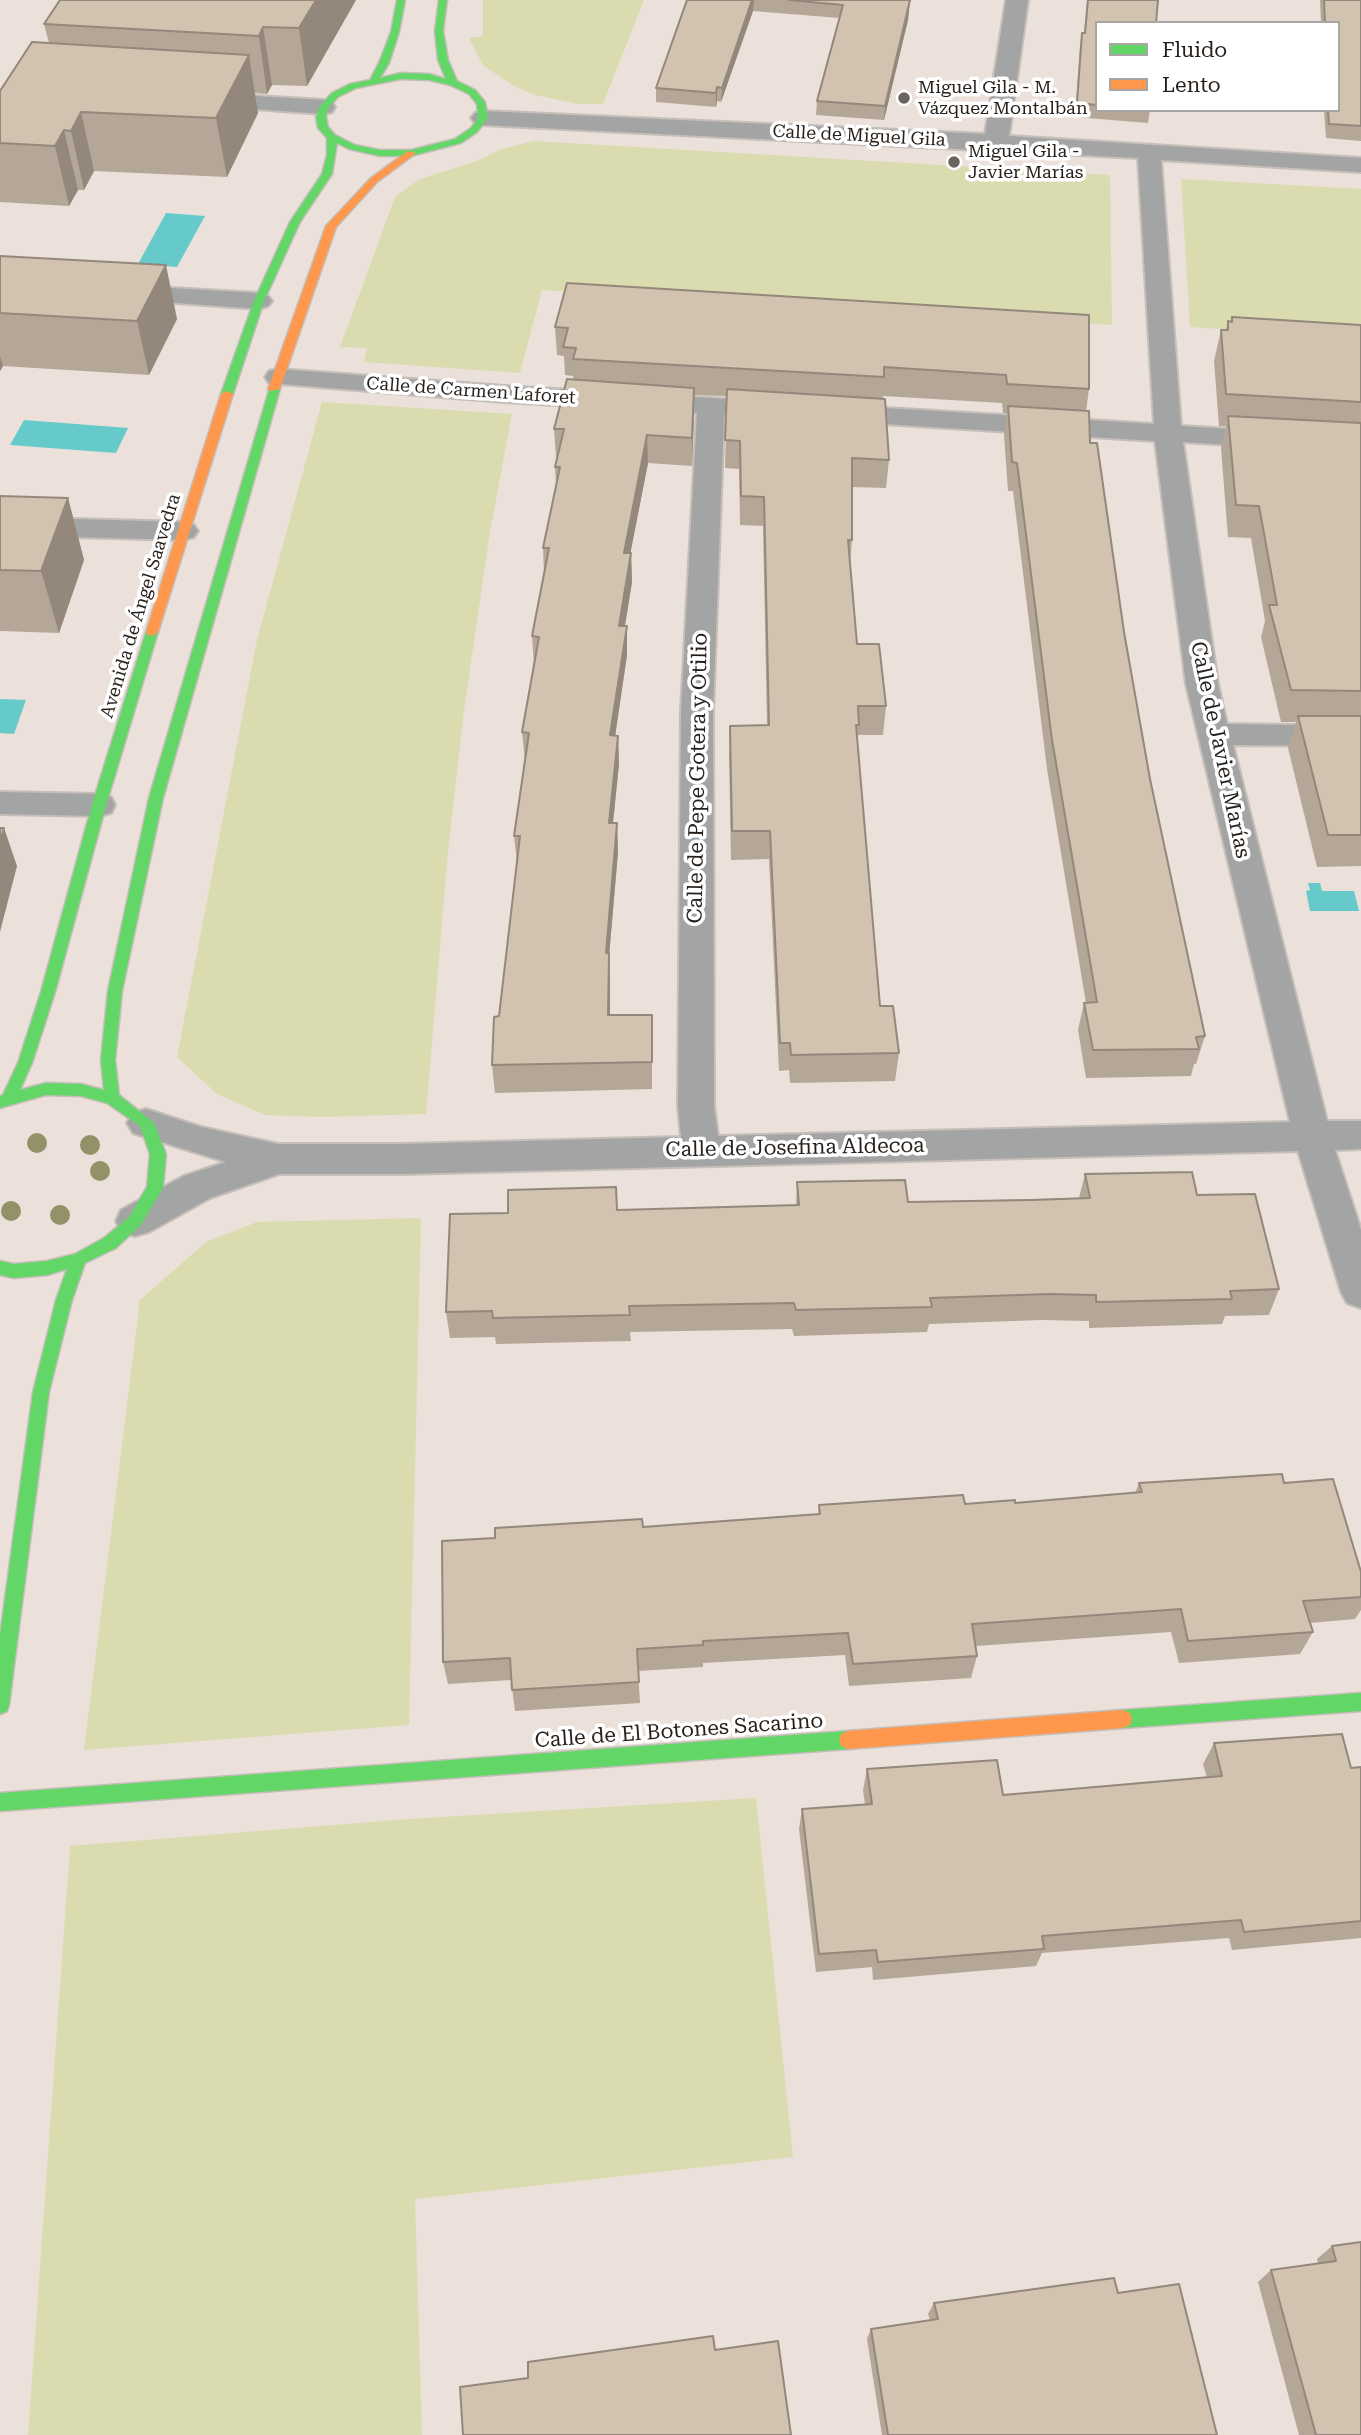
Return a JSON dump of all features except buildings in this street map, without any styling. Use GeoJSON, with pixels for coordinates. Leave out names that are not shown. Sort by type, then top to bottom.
{"type":"FeatureCollection","features":[{"type":"Feature","properties":{"kind":"street"},"geometry":{"type":"LineString","coordinates":[[374,79],[384,63],[395,32],[401,0]]}},
{"type":"Feature","properties":{"kind":"street"},"geometry":{"type":"LineString","coordinates":[[443,0],[439,31],[443,60],[453,83]]}},
{"type":"Feature","properties":{"kind":"street"},"geometry":{"type":"LineString","coordinates":[[996,142],[1017,0]]}},
{"type":"Feature","properties":{"kind":"street"},"geometry":{"type":"LineString","coordinates":[[180,99],[324,107],[335,96],[374,79],[401,76],[429,77],[453,83],[472,92],[482,104],[483,118],[474,130],[458,141],[411,153],[380,153],[352,147],[331,137]]}},
{"type":"Feature","properties":{"kind":"street","name":"Avenida de Ángel Saavedra"},"geometry":{"type":"LineString","coordinates":[[5,1100],[25,1063],[37,1027],[99,804],[218,419],[259,301],[295,222],[327,174],[332,155],[331,137],[323,128],[321,117],[324,107]]}},
{"type":"Feature","properties":{"kind":"street","name":"Calle de Miguel Gila"},"geometry":{"type":"LineString","coordinates":[[483,118],[996,142],[1361,165]]}},
{"type":"Feature","properties":{"kind":"street","name":"Calle de Javier Marías"},"geometry":{"type":"LineString","coordinates":[[1149,152],[1168,433],[1202,684],[1312,1135],[1361,1292]]}},
{"type":"Feature","properties":{"kind":"street"},"geometry":{"type":"LineString","coordinates":[[112,1098],[108,1060],[115,990],[156,798],[278,377],[331,226],[374,180],[411,153]]}},
{"type":"Feature","properties":{"kind":"street"},"geometry":{"type":"LineString","coordinates":[[96,292],[259,301]]}},
{"type":"Feature","properties":{"kind":"street","name":"Calle de Carmen Laforet"},"geometry":{"type":"LineString","coordinates":[[278,377],[504,394],[1361,445]]}},
{"type":"Feature","properties":{"kind":"street","name":"Calle de Pepe Gotera y Otilio"},"geometry":{"type":"LineString","coordinates":[[701,1151],[696,1106],[697,711],[711,406]]}},
{"type":"Feature","properties":{"kind":"street"},"geometry":{"type":"LineString","coordinates":[[0,526],[184,531]]}},
{"type":"Feature","properties":{"kind":"street"},"geometry":{"type":"LineString","coordinates":[[1213,734],[1361,736]]}},
{"type":"Feature","properties":{"kind":"street"},"geometry":{"type":"LineString","coordinates":[[0,803],[99,804]]}},
{"type":"Feature","properties":{"kind":"street"},"geometry":{"type":"LineString","coordinates":[[0,1268],[47,1268],[79,1259],[110,1243],[135,1221],[155,1188],[158,1154],[146,1123],[112,1098],[81,1090],[46,1089],[5,1100]]}},
{"type":"Feature","properties":{"kind":"street","name":"Calle de Josefina Aldecoa"},"geometry":{"type":"LineString","coordinates":[[146,1123],[199,1141],[278,1159],[402,1159],[1361,1135]]}},
{"type":"Feature","properties":{"kind":"street","name":"Calle de Josefina Aldecoa"},"geometry":{"type":"LineString","coordinates":[[135,1221],[197,1187],[278,1159]]}},
{"type":"Feature","properties":{"kind":"street"},"geometry":{"type":"LineString","coordinates":[[0,1705],[41,1392],[62,1308],[79,1259]]}},
{"type":"Feature","properties":{"kind":"street","name":"Calle de El Botones Sacarino"},"geometry":{"type":"LineString","coordinates":[[0,1802],[1361,1702]]}},
{"type":"Feature","properties":{"kind":"green space"},"geometry":{"type":"Polygon","coordinates":[[[483,0],[644,0],[603,104],[579,104],[534,95],[512,85],[483,65],[469,38],[483,36],[483,0]]]}},
{"type":"Feature","properties":{"kind":"green space"},"geometry":{"type":"Polygon","coordinates":[[[534,141],[1110,175],[1112,325],[542,290],[520,373],[364,362],[367,348],[340,347],[395,197],[420,179],[477,161],[502,149],[534,141]]]}},
{"type":"Feature","properties":{"kind":"green space"},"geometry":{"type":"Polygon","coordinates":[[[1181,179],[1361,189],[1361,338],[1190,327],[1181,179]]]}},
{"type":"Feature","properties":{"kind":"green space"},"geometry":{"type":"Polygon","coordinates":[[[322,402],[512,414],[490,532],[464,710],[447,861],[426,1114],[321,1117],[265,1115],[217,1094],[177,1057],[257,640],[322,402]]]}},
{"type":"Feature","properties":{"kind":"green space"},"geometry":{"type":"Polygon","coordinates":[[[421,1218],[409,1725],[84,1750],[140,1300],[206,1242],[257,1222],[421,1218]]]}},
{"type":"Feature","properties":{"kind":"green space"},"geometry":{"type":"Polygon","coordinates":[[[756,1798],[793,2157],[415,2199],[422,2435],[28,2435],[70,1846],[409,1819],[756,1798]]]}},
{"type":"Feature","properties":{"kind":"water"},"geometry":{"type":"Polygon","coordinates":[[[166,213],[205,216],[177,267],[138,264],[166,213]]]}},
{"type":"Feature","properties":{"kind":"water"},"geometry":{"type":"Polygon","coordinates":[[[24,420],[128,428],[116,453],[10,445],[24,420]]]}},
{"type":"Feature","properties":{"kind":"water"},"geometry":{"type":"Polygon","coordinates":[[[0,699],[26,700],[14,734],[0,733],[0,699]]]}},
{"type":"Feature","properties":{"kind":"water"},"geometry":{"type":"Polygon","coordinates":[[[1308,883],[1320,883],[1322,891],[1354,891],[1359,911],[1310,911],[1306,891],[1310,890],[1308,883]]]}},
{"type":"Feature","properties":{"kind":"traffic: fast"},"geometry":{"type":"LineString","coordinates":[[374,80],[384,63],[395,32],[401,0]]}},
{"type":"Feature","properties":{"kind":"traffic: fast"},"geometry":{"type":"LineString","coordinates":[[443,0],[439,31],[443,60],[453,83]]}},
{"type":"Feature","properties":{"kind":"traffic: fast"},"geometry":{"type":"LineString","coordinates":[[401,76],[429,77],[453,83],[472,92],[482,104],[483,118],[474,130],[458,141],[411,153],[380,153],[352,147],[332,137],[323,128],[321,117],[324,107],[335,95],[353,86],[401,76]]}},
{"type":"Feature","properties":{"kind":"traffic: fast"},"geometry":{"type":"LineString","coordinates":[[227,394],[259,301],[295,222],[327,174],[332,155],[332,137]]}},
{"type":"Feature","properties":{"kind":"traffic: fast"},"geometry":{"type":"LineString","coordinates":[[112,1098],[108,1060],[115,991],[156,798],[274,389]]}},
{"type":"Feature","properties":{"kind":"traffic: fast"},"geometry":{"type":"LineString","coordinates":[[10,1097],[25,1063],[48,992],[99,805],[152,632]]}},
{"type":"Feature","properties":{"kind":"traffic: fast"},"geometry":{"type":"LineString","coordinates":[[0,1102],[46,1089],[81,1090],[112,1098],[146,1123],[158,1154],[155,1188],[135,1221],[110,1243],[79,1259],[47,1268],[14,1271],[0,1268]]}},
{"type":"Feature","properties":{"kind":"traffic: fast"},"geometry":{"type":"LineString","coordinates":[[0,1705],[41,1392],[64,1300],[79,1259]]}},
{"type":"Feature","properties":{"kind":"traffic: fast"},"geometry":{"type":"LineString","coordinates":[[1123,1719],[1361,1702]]}},
{"type":"Feature","properties":{"kind":"traffic: fast"},"geometry":{"type":"LineString","coordinates":[[0,1802],[848,1740]]}},
{"type":"Feature","properties":{"kind":"traffic: slow"},"geometry":{"type":"LineString","coordinates":[[274,389],[331,226],[374,180],[411,153]]}},
{"type":"Feature","properties":{"kind":"traffic: slow"},"geometry":{"type":"LineString","coordinates":[[152,632],[227,394]]}},
{"type":"Feature","properties":{"kind":"traffic: slow"},"geometry":{"type":"LineString","coordinates":[[848,1740],[1123,1719]]}},
{"type":"Feature","properties":{"kind":"place","name":"Miguel Gila - M. Vázquez Montalbán"},"geometry":{"type":"Point","coordinates":[904,98]}},
{"type":"Feature","properties":{"kind":"place","name":"Miguel Gila - Javier Marías"},"geometry":{"type":"Point","coordinates":[954,162]}}]}
